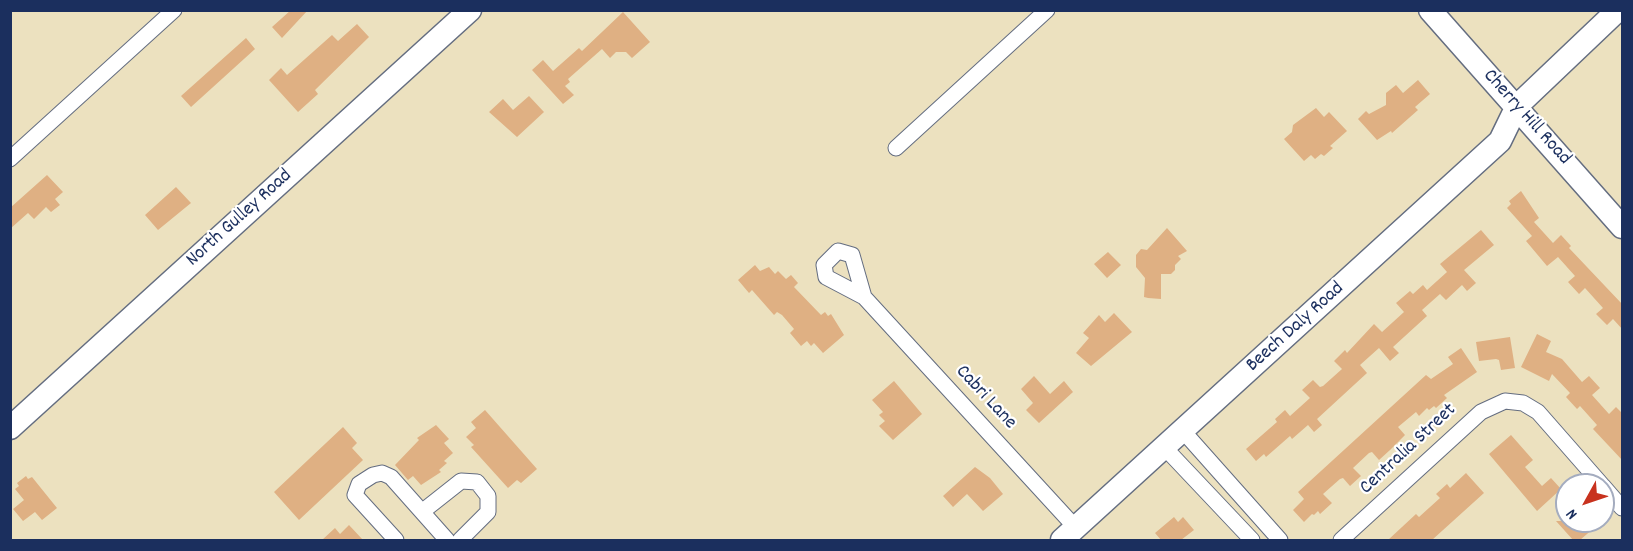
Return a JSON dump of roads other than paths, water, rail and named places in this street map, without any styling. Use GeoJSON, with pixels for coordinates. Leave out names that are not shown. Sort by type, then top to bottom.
{"type":"FeatureCollection","features":[{"type":"Feature","properties":{"kind":"main road","name":"North Gulley Road"},"geometry":{"type":"LineString","coordinates":[[10,428],[470,10]]}},
{"type":"Feature","properties":{"kind":"main road","name":"Cherry Hill Road"},"geometry":{"type":"LineString","coordinates":[[1430,10],[1623,227]]}},
{"type":"Feature","properties":{"kind":"main road"},"geometry":{"type":"LineString","coordinates":[[1516,106],[1618,10]]}},
{"type":"Feature","properties":{"kind":"main road","name":"Beech Daly Road"},"geometry":{"type":"LineString","coordinates":[[1069,534],[1500,141],[1516,106]]}},
{"type":"Feature","properties":{"kind":"street"},"geometry":{"type":"LineString","coordinates":[[10,159],[174,10]]}},
{"type":"Feature","properties":{"kind":"street"},"geometry":{"type":"LineString","coordinates":[[896,148],[1047,10]]}},
{"type":"Feature","properties":{"kind":"street","name":"Cabri Lane"},"geometry":{"type":"LineString","coordinates":[[864,297],[1069,534]]}},
{"type":"Feature","properties":{"kind":"street","name":"Centralia Street"},"geometry":{"type":"LineString","coordinates":[[1341,540],[1481,411],[1492,405],[1511,401],[1523,403],[1538,412],[1592,473]]}},
{"type":"Feature","properties":{"kind":"street"},"geometry":{"type":"LineString","coordinates":[[1183,431],[1280,540]]}},
{"type":"Feature","properties":{"kind":"street"},"geometry":{"type":"LineString","coordinates":[[1165,448],[1252,540]]}},
{"type":"Feature","properties":{"kind":"street"},"geometry":{"type":"LineString","coordinates":[[396,540],[355,495],[359,484],[373,475],[382,473],[391,477],[447,540]]}},
{"type":"Feature","properties":{"kind":"street"},"geometry":{"type":"LineString","coordinates":[[423,511],[461,481],[477,482],[488,496],[488,512],[460,540]]}}]}
